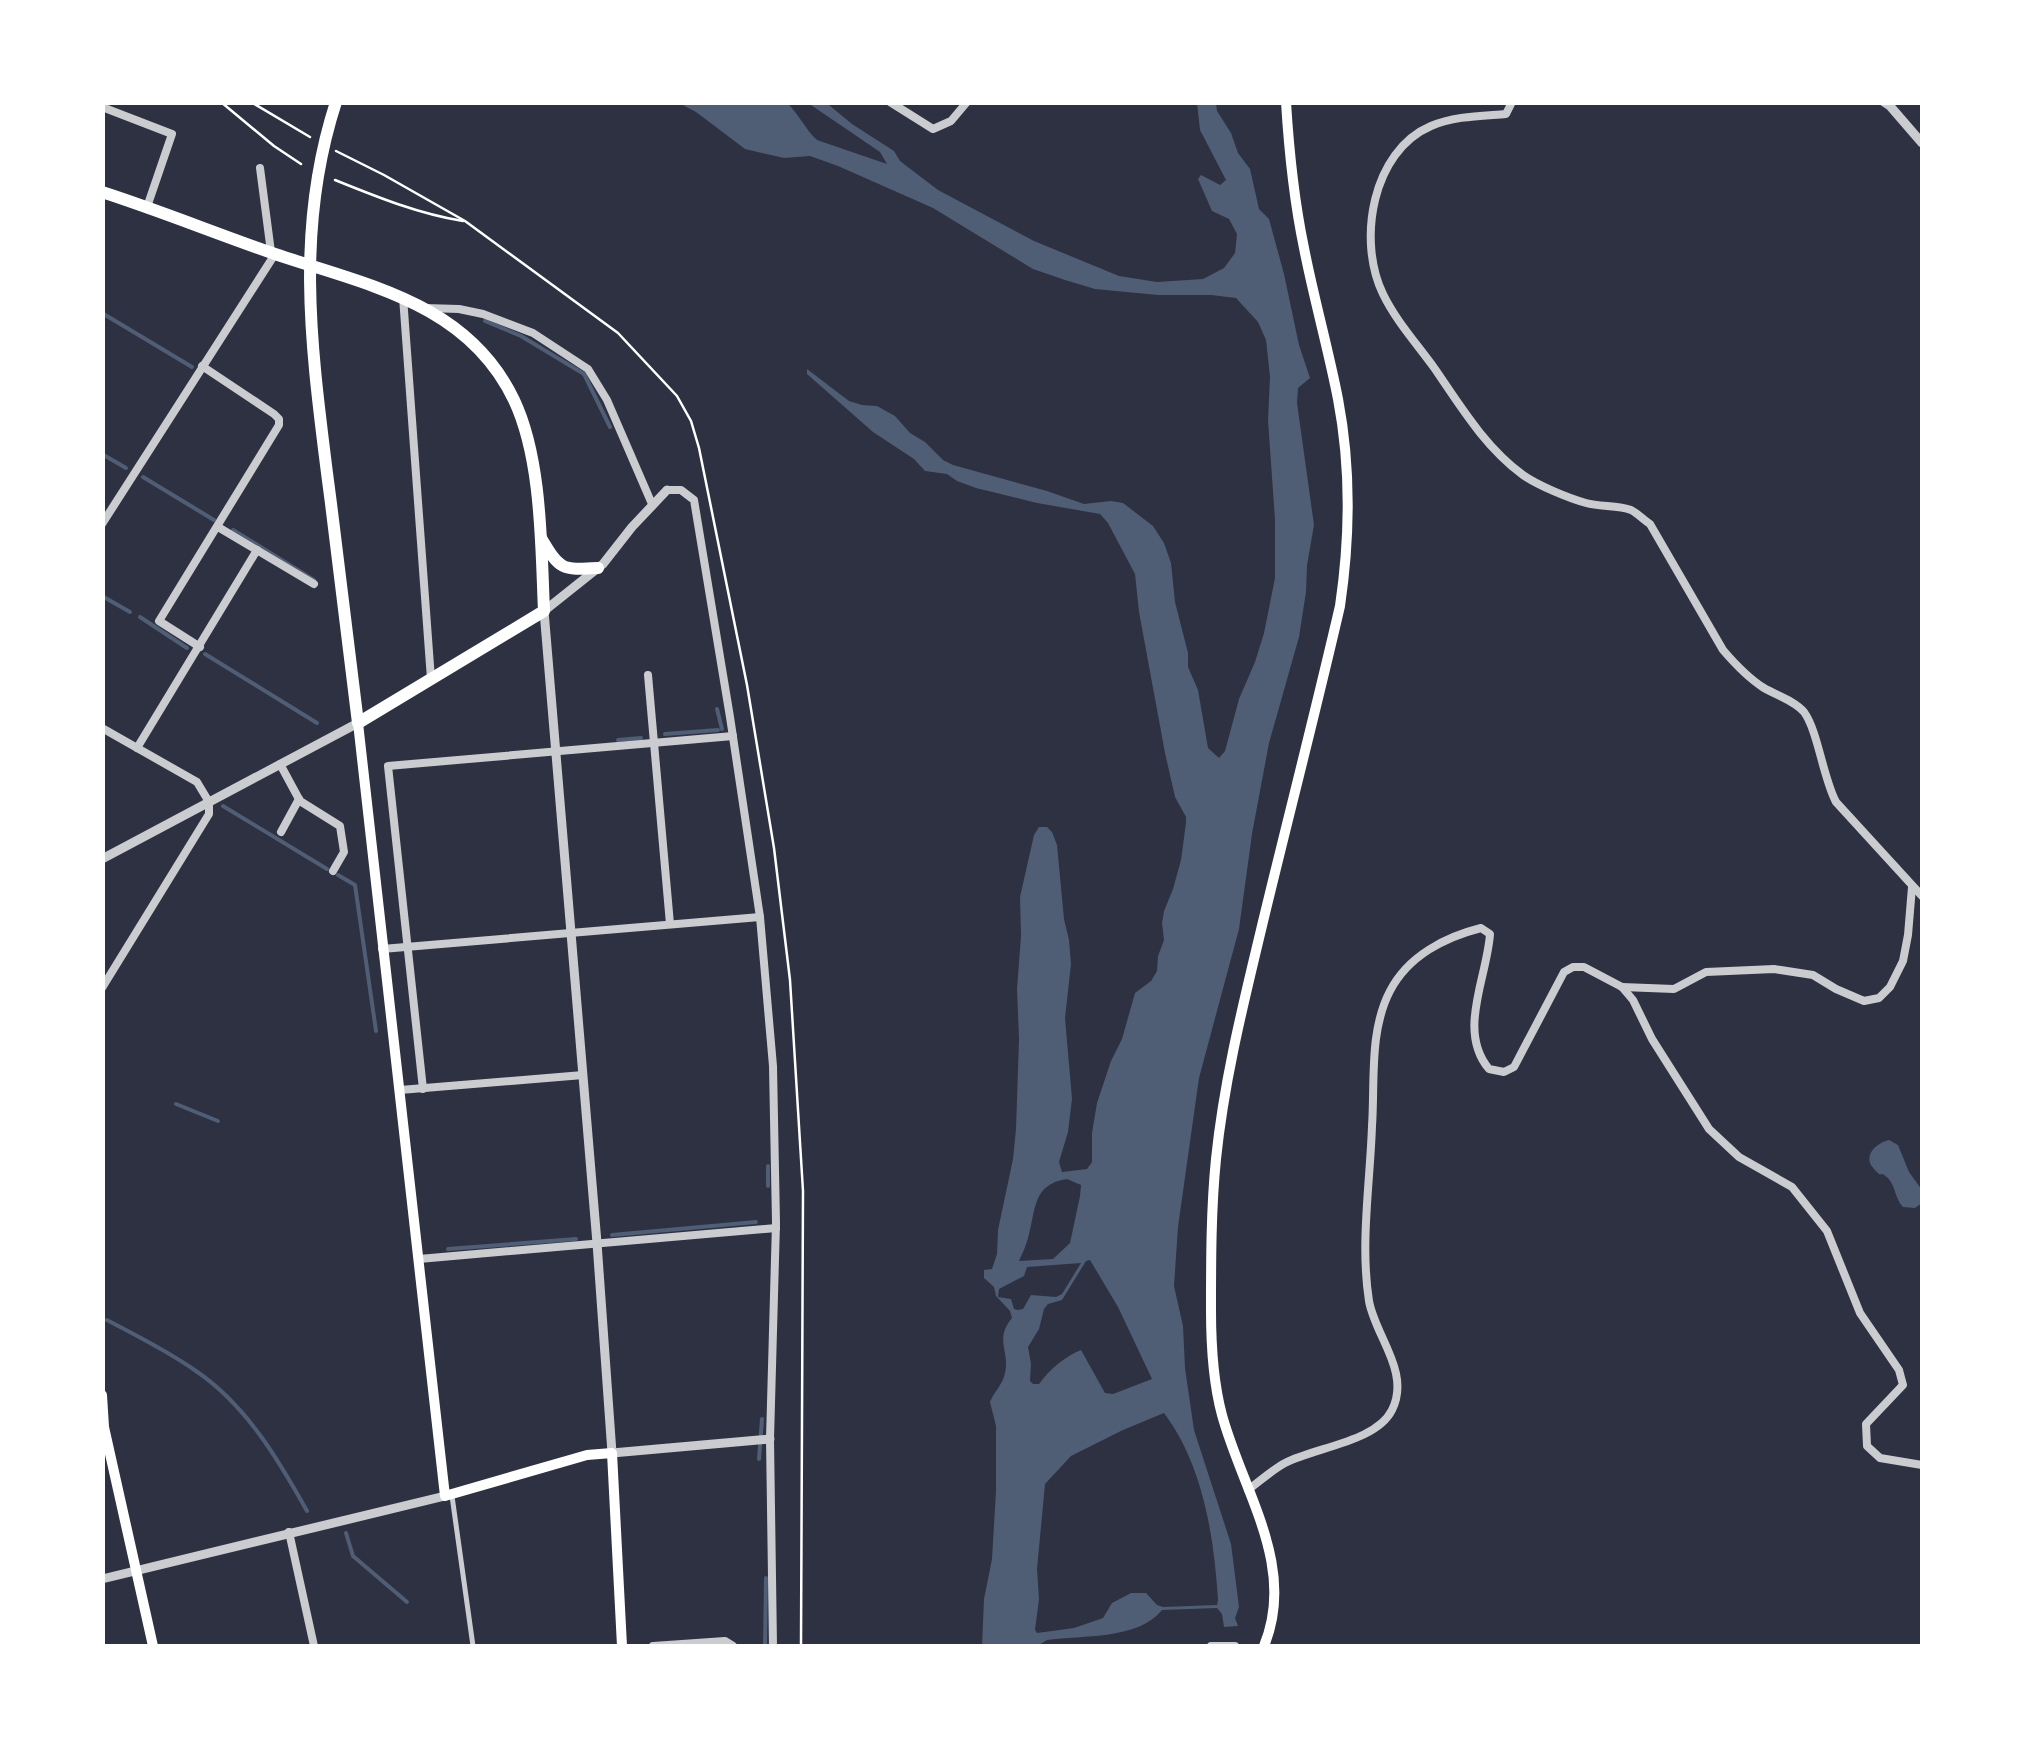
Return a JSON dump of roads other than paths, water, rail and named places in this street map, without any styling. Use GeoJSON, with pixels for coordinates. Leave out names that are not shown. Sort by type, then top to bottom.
{"type":"FeatureCollection","features":[{"type":"Feature","properties":{"kind":"highway"},"geometry":{"type":"LineString","coordinates":[[102,192],[273,253],[356,279],[425,308],[470,339],[514,400],[531,448],[544,611],[358,723],[314,362],[308,280],[310,251],[317,172],[336,102]]}},
{"type":"Feature","properties":{"kind":"highway"},"geometry":{"type":"LineString","coordinates":[[540,536],[555,562],[566,568],[598,568]]}},
{"type":"Feature","properties":{"kind":"main road"},"geometry":{"type":"LineString","coordinates":[[1267,1646],[1276,1593],[1273,1564],[1220,1411],[1213,1367],[1211,1275],[1216,1158],[1236,1038],[1340,606],[1347,535],[1345,450],[1297,211],[1286,102]]}},
{"type":"Feature","properties":{"kind":"main road"},"geometry":{"type":"LineString","coordinates":[[358,723],[448,1495],[587,1455],[612,1453],[622,1646]]}},
{"type":"Feature","properties":{"kind":"main road"},"geometry":{"type":"LineString","coordinates":[[102,1396],[104,1427],[153,1646]]}},
{"type":"Feature","properties":{"kind":"street"},"geometry":{"type":"LineString","coordinates":[[890,102],[933,129],[951,121],[966,102]]}},
{"type":"Feature","properties":{"kind":"street"},"geometry":{"type":"LineString","coordinates":[[1512,102],[1506,114],[1431,126],[1396,152],[1373,205],[1370,230],[1380,290],[1395,316],[1499,455],[1526,478],[1586,502],[1631,510],[1650,524],[1723,650],[1761,686],[1803,711],[1836,802],[1922,896]]}},
{"type":"Feature","properties":{"kind":"street"},"geometry":{"type":"LineString","coordinates":[[1884,102],[1922,143]]}},
{"type":"Feature","properties":{"kind":"street"},"geometry":{"type":"LineString","coordinates":[[102,107],[172,134],[147,207]]}},
{"type":"Feature","properties":{"kind":"street"},"geometry":{"type":"LineString","coordinates":[[102,524],[273,253],[260,168]]}},
{"type":"Feature","properties":{"kind":"street"},"geometry":{"type":"LineString","coordinates":[[403,297],[431,679]]}},
{"type":"Feature","properties":{"kind":"street"},"geometry":{"type":"LineString","coordinates":[[425,308],[460,308],[500,320],[534,333],[588,370],[607,400],[652,504]]}},
{"type":"Feature","properties":{"kind":"street"},"geometry":{"type":"LineString","coordinates":[[200,647],[158,620],[279,426],[274,414],[202,366]]}},
{"type":"Feature","properties":{"kind":"street"},"geometry":{"type":"LineString","coordinates":[[770,1439],[612,1453],[544,611],[598,568],[667,490],[681,490],[694,500],[760,918],[773,1066],[776,1228],[770,1439],[773,1646]]}},
{"type":"Feature","properties":{"kind":"street"},"geometry":{"type":"LineString","coordinates":[[218,527],[314,584]]}},
{"type":"Feature","properties":{"kind":"street"},"geometry":{"type":"LineString","coordinates":[[137,748],[257,550]]}},
{"type":"Feature","properties":{"kind":"street"},"geometry":{"type":"LineString","coordinates":[[648,675],[670,924]]}},
{"type":"Feature","properties":{"kind":"street"},"geometry":{"type":"LineString","coordinates":[[102,859],[358,723]]}},
{"type":"Feature","properties":{"kind":"street"},"geometry":{"type":"LineString","coordinates":[[102,728],[197,782],[208,802],[208,814],[102,988]]}},
{"type":"Feature","properties":{"kind":"street"},"geometry":{"type":"LineString","coordinates":[[423,1089],[388,766],[733,736]]}},
{"type":"Feature","properties":{"kind":"street"},"geometry":{"type":"LineString","coordinates":[[280,764],[299,800],[340,826],[344,852],[333,871]]}},
{"type":"Feature","properties":{"kind":"street"},"geometry":{"type":"LineString","coordinates":[[280,832],[299,800]]}},
{"type":"Feature","properties":{"kind":"street"},"geometry":{"type":"LineString","coordinates":[[1248,1490],[1284,1464],[1367,1434],[1383,1423],[1393,1409],[1398,1392],[1395,1368],[1370,1307],[1367,1212],[1378,1033],[1384,1005],[1407,967],[1429,949],[1459,934],[1481,928],[1490,934],[1474,1037],[1480,1058],[1489,1069],[1504,1072],[1514,1067],[1564,972],[1573,966],[1584,967],[1622,986],[1674,989],[1706,972],[1774,969],[1812,975],[1864,1001],[1879,998],[1890,987],[1903,962],[1912,887]]}},
{"type":"Feature","properties":{"kind":"street"},"geometry":{"type":"LineString","coordinates":[[382,949],[760,918]]}},
{"type":"Feature","properties":{"kind":"street"},"geometry":{"type":"LineString","coordinates":[[1622,986],[1709,1128],[1739,1157],[1792,1188],[1827,1230],[1860,1313],[1899,1370],[1903,1384],[1866,1424],[1867,1446],[1880,1458],[1922,1465]]}},
{"type":"Feature","properties":{"kind":"street"},"geometry":{"type":"LineString","coordinates":[[400,1090],[583,1075]]}},
{"type":"Feature","properties":{"kind":"street"},"geometry":{"type":"LineString","coordinates":[[419,1259],[776,1228]]}},
{"type":"Feature","properties":{"kind":"street"},"geometry":{"type":"LineString","coordinates":[[102,1579],[448,1495],[472,1646]]}},
{"type":"Feature","properties":{"kind":"street"},"geometry":{"type":"LineString","coordinates":[[289,1532],[314,1646]]}},
{"type":"Feature","properties":{"kind":"street"},"geometry":{"type":"LineString","coordinates":[[653,1646],[725,1641],[733,1646]]}},
{"type":"Feature","properties":{"kind":"street"},"geometry":{"type":"LineString","coordinates":[[1211,1646],[1235,1646]]}},
{"type":"Feature","properties":{"kind":"water"},"geometry":{"type":"Polygon","coordinates":[[[679,103],[787,103],[817,140],[887,164],[880,152],[808,103],[829,105],[894,151],[900,161],[938,190],[1034,241],[1119,276],[1157,282],[1203,279],[1224,268],[1235,253],[1237,234],[1229,219],[1212,211],[1198,179],[1201,175],[1220,185],[1226,180],[1200,130],[1197,103],[1216,103],[1238,153],[1250,169],[1259,209],[1269,219],[1310,378],[1298,388],[1297,403],[1314,525],[1299,637],[1269,743],[1239,929],[1199,1078],[1178,1227],[1174,1286],[1183,1326],[1194,1430],[1231,1544],[1238,1626],[1224,1627],[1217,1608],[1162,1610],[1152,1620],[1125,1631],[1047,1640],[1037,1646],[982,1646],[996,1491],[996,1426],[990,1402],[1005,1373],[1003,1339],[1012,1318],[996,1296],[994,1287],[984,1278],[984,1270],[992,1269],[997,1254],[1013,1159],[1020,897],[1034,835],[1039,827],[1047,827],[1057,845],[1071,964],[1065,1018],[1072,1099],[1059,1162],[1062,1172],[1087,1169],[1092,1162],[1097,1103],[1111,1061],[1122,1039],[1135,993],[1157,971],[1164,940],[1164,911],[1181,860],[1186,817],[1175,797],[1165,753],[1135,574],[1108,523],[1100,514],[1037,503],[976,488],[947,474],[925,471],[873,432],[807,374],[807,369],[849,401],[877,406],[895,416],[910,433],[953,465],[1084,504],[1123,503],[1153,526],[1171,563],[1188,667],[1198,690],[1208,748],[1219,758],[1225,751],[1239,699],[1255,662],[1275,578],[1266,340],[1258,322],[1236,298],[1095,289],[1033,269],[933,208],[810,156],[784,158],[745,149],[679,103]],[[1067,1179],[1047,1186],[1037,1200],[1019,1261],[1053,1259],[1070,1243],[1081,1185],[1067,1179]],[[1090,1260],[1062,1300],[1044,1309],[1039,1329],[1028,1347],[1030,1381],[1039,1384],[1058,1364],[1081,1350],[1105,1393],[1113,1394],[1152,1379],[1118,1307],[1090,1260]],[[1081,1263],[1027,1267],[1024,1276],[999,1289],[998,1297],[1011,1299],[1014,1309],[1023,1309],[1031,1295],[1062,1294],[1081,1263]],[[1164,1413],[1071,1456],[1045,1484],[1037,1569],[1037,1633],[1074,1628],[1103,1618],[1112,1603],[1131,1593],[1146,1593],[1163,1607],[1217,1605],[1204,1502],[1177,1433],[1164,1413]]]}},
{"type":"Feature","properties":{"kind":"water"},"geometry":{"type":"Polygon","coordinates":[[[1889,1140],[1898,1145],[1922,1190],[1922,1203],[1915,1208],[1903,1207],[1893,1185],[1869,1159],[1879,1144],[1889,1140]]]}},
{"type":"Feature","properties":{"kind":"waterway"},"geometry":{"type":"LineString","coordinates":[[102,313],[192,367]]}},
{"type":"Feature","properties":{"kind":"waterway"},"geometry":{"type":"LineString","coordinates":[[485,321],[521,336],[584,374],[610,427]]}},
{"type":"Feature","properties":{"kind":"waterway"},"geometry":{"type":"LineString","coordinates":[[102,454],[126,468]]}},
{"type":"Feature","properties":{"kind":"waterway"},"geometry":{"type":"LineString","coordinates":[[143,477],[214,520]]}},
{"type":"Feature","properties":{"kind":"waterway"},"geometry":{"type":"LineString","coordinates":[[233,530],[314,580]]}},
{"type":"Feature","properties":{"kind":"waterway"},"geometry":{"type":"LineString","coordinates":[[102,596],[130,612]]}},
{"type":"Feature","properties":{"kind":"waterway"},"geometry":{"type":"LineString","coordinates":[[140,617],[187,648]]}},
{"type":"Feature","properties":{"kind":"waterway"},"geometry":{"type":"LineString","coordinates":[[205,654],[317,723]]}},
{"type":"Feature","properties":{"kind":"waterway"},"geometry":{"type":"LineString","coordinates":[[717,709],[722,729]]}},
{"type":"Feature","properties":{"kind":"waterway"},"geometry":{"type":"LineString","coordinates":[[665,734],[718,730]]}},
{"type":"Feature","properties":{"kind":"waterway"},"geometry":{"type":"LineString","coordinates":[[618,740],[641,738]]}},
{"type":"Feature","properties":{"kind":"waterway"},"geometry":{"type":"LineString","coordinates":[[223,806],[327,869]]}},
{"type":"Feature","properties":{"kind":"waterway"},"geometry":{"type":"LineString","coordinates":[[338,875],[355,885],[376,1031]]}},
{"type":"Feature","properties":{"kind":"waterway"},"geometry":{"type":"LineString","coordinates":[[176,1104],[218,1121]]}},
{"type":"Feature","properties":{"kind":"waterway"},"geometry":{"type":"LineString","coordinates":[[768,1166],[768,1186]]}},
{"type":"Feature","properties":{"kind":"waterway"},"geometry":{"type":"LineString","coordinates":[[612,1235],[756,1222]]}},
{"type":"Feature","properties":{"kind":"waterway"},"geometry":{"type":"LineString","coordinates":[[448,1249],[576,1239]]}},
{"type":"Feature","properties":{"kind":"waterway"},"geometry":{"type":"LineString","coordinates":[[107,1320],[185,1364],[230,1400],[272,1453],[307,1511]]}},
{"type":"Feature","properties":{"kind":"waterway"},"geometry":{"type":"LineString","coordinates":[[759,1459],[762,1419]]}},
{"type":"Feature","properties":{"kind":"waterway"},"geometry":{"type":"LineString","coordinates":[[346,1533],[353,1556],[407,1602]]}},
{"type":"Feature","properties":{"kind":"waterway"},"geometry":{"type":"LineString","coordinates":[[765,1646],[766,1578]]}}]}
